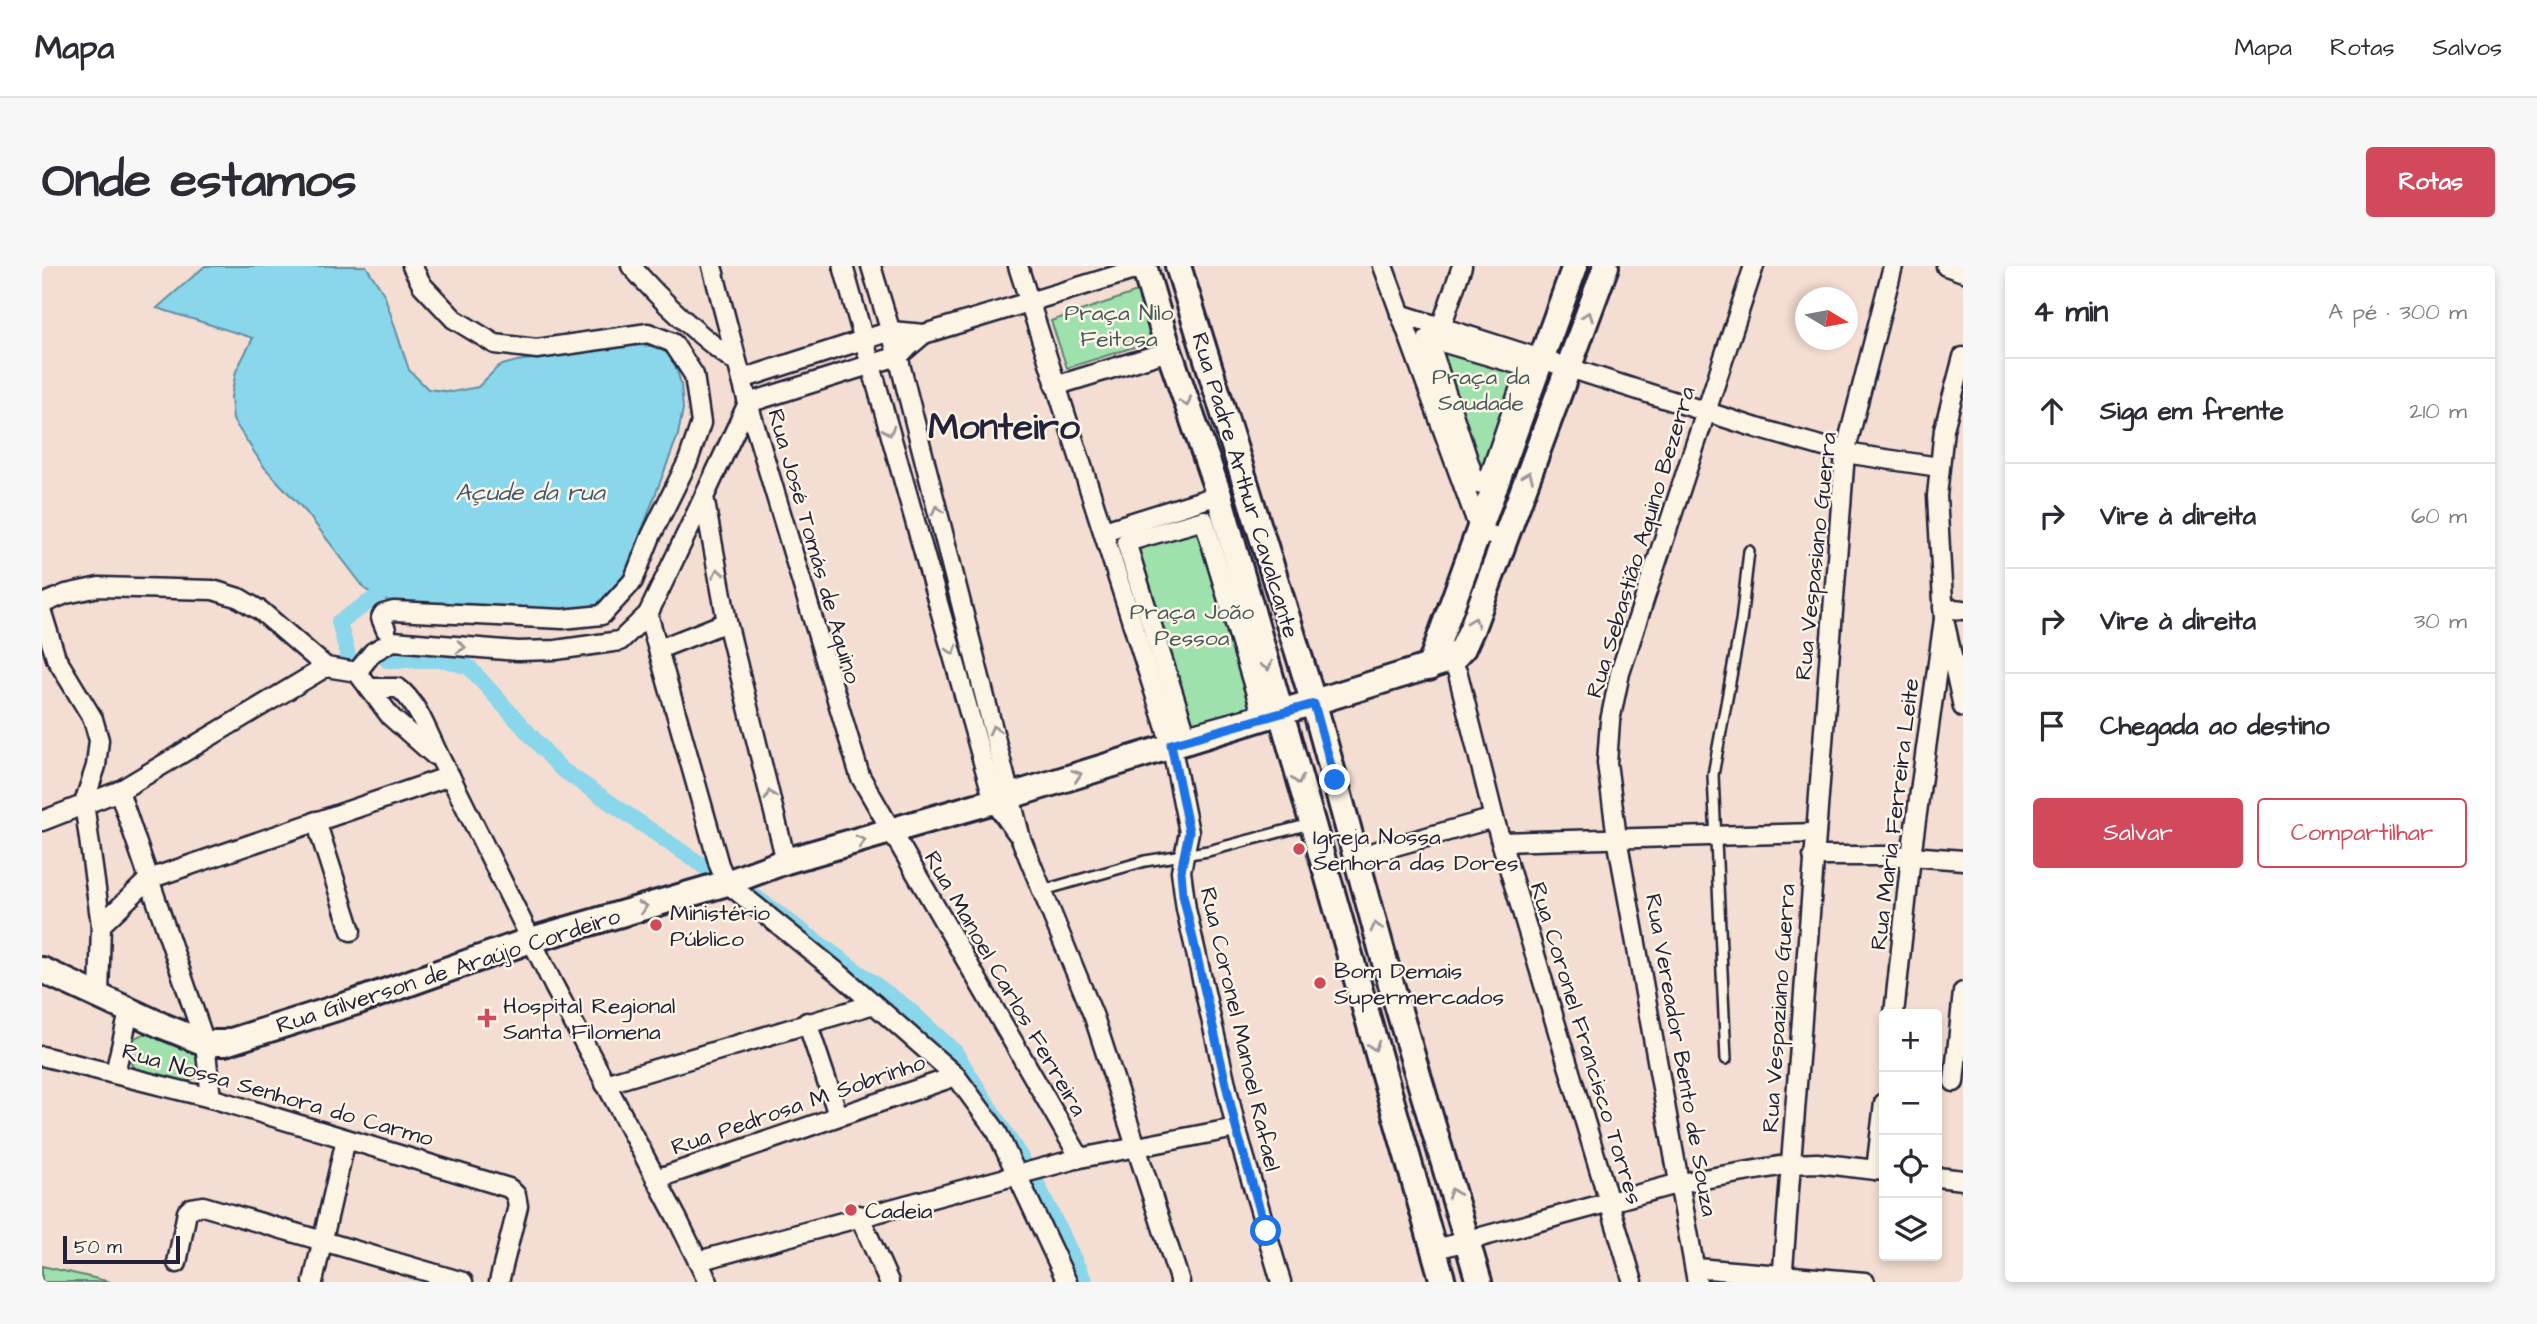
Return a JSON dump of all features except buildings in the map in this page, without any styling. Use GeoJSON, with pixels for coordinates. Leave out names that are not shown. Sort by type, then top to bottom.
{"type":"FeatureCollection","features":[{"type":"Feature","properties":{"kind":"main road","name":"Rua Padre Arthur Cavalcante"},"geometry":{"type":"LineString","coordinates":[[1144,266],[1168,351],[1219,495],[1310,824],[1443,1282]]}},
{"type":"Feature","properties":{"kind":"main road","name":"Rua Padre Arthur Cavalcante"},"geometry":{"type":"LineString","coordinates":[[1178,266],[1314,704],[1389,976],[1479,1282]]}},
{"type":"Feature","properties":{"kind":"main road"},"geometry":{"type":"LineString","coordinates":[[1441,657],[1480,531],[1575,266]]}},
{"type":"Feature","properties":{"kind":"main road"},"geometry":{"type":"LineString","coordinates":[[1441,657],[1463,648],[1472,628],[1606,266]]}},
{"type":"Feature","properties":{"kind":"main road","name":"Rua Gilverson de Araújo Cordeiro"},"geometry":{"type":"LineString","coordinates":[[205,1043],[225,1043],[356,1002],[531,940],[727,883],[786,861],[1003,799],[1178,740],[1314,704],[1441,657]]}},
{"type":"Feature","properties":{"kind":"main road"},"geometry":{"type":"LineString","coordinates":[[42,970],[129,1012],[205,1043]]}},
{"type":"Feature","properties":{"kind":"main road"},"geometry":{"type":"LineString","coordinates":[[1357,986],[1389,976]]}},
{"type":"Feature","properties":{"kind":"main road"},"geometry":{"type":"LineString","coordinates":[[1384,1077],[1415,1067]]}},
{"type":"Feature","properties":{"kind":"main road"},"geometry":{"type":"LineString","coordinates":[[1408,1166],[1441,1156]]}},
{"type":"Feature","properties":{"kind":"street"},"geometry":{"type":"LineString","coordinates":[[386,630],[381,618],[383,614],[394,611],[563,620],[602,615],[634,581],[651,536],[688,461],[701,423],[694,375],[673,343],[648,333],[537,349],[495,344],[454,319],[422,285],[412,266]]}},
{"type":"Feature","properties":{"kind":"street"},"geometry":{"type":"LineString","coordinates":[[631,266],[665,303],[740,371],[891,331],[924,334],[1144,266]]}},
{"type":"Feature","properties":{"kind":"street","name":"Rua José Tomás de Aquino"},"geometry":{"type":"LineString","coordinates":[[712,266],[748,403],[844,731],[860,776],[890,833]]}},
{"type":"Feature","properties":{"kind":"street"},"geometry":{"type":"LineString","coordinates":[[843,266],[903,477],[1003,799],[1044,890],[1094,1017],[1180,1282]]}},
{"type":"Feature","properties":{"kind":"street"},"geometry":{"type":"LineString","coordinates":[[871,266],[898,356],[1003,799]]}},
{"type":"Feature","properties":{"kind":"street"},"geometry":{"type":"LineString","coordinates":[[1018,266],[1055,386],[1178,740]]}},
{"type":"Feature","properties":{"kind":"street"},"geometry":{"type":"LineString","coordinates":[[1382,266],[1480,531],[1504,540]]}},
{"type":"Feature","properties":{"kind":"street"},"geometry":{"type":"LineString","coordinates":[[1441,327],[1462,266]]}},
{"type":"Feature","properties":{"kind":"street","name":"Rua Sebastião Aquino Bezerra"},"geometry":{"type":"LineString","coordinates":[[1617,838],[1607,763],[1610,720],[1620,673],[1755,266]]}},
{"type":"Feature","properties":{"kind":"street","name":"Rua Vespasiano Guerra"},"geometry":{"type":"LineString","coordinates":[[1813,856],[1845,453],[1893,266]]}},
{"type":"Feature","properties":{"kind":"street"},"geometry":{"type":"LineString","coordinates":[[1946,266],[1963,272]]}},
{"type":"Feature","properties":{"kind":"street"},"geometry":{"type":"LineString","coordinates":[[1400,314],[1706,412],[1845,453],[1939,467]]}},
{"type":"Feature","properties":{"kind":"street"},"geometry":{"type":"LineString","coordinates":[[357,673],[373,652],[393,641],[518,651],[556,650],[620,641],[648,614],[748,403],[898,356],[924,334]]}},
{"type":"Feature","properties":{"kind":"street"},"geometry":{"type":"LineString","coordinates":[[1427,338],[1527,367],[1488,481],[1476,484],[1444,387],[1427,338]]}},
{"type":"Feature","properties":{"kind":"street"},"geometry":{"type":"LineString","coordinates":[[1055,386],[1168,351]]}},
{"type":"Feature","properties":{"kind":"street"},"geometry":{"type":"LineString","coordinates":[[1963,357],[1944,429],[1937,496],[1943,614],[1963,707]]}},
{"type":"Feature","properties":{"kind":"street"},"geometry":{"type":"LineString","coordinates":[[903,477],[926,470]]}},
{"type":"Feature","properties":{"kind":"street"},"geometry":{"type":"LineString","coordinates":[[1104,531],[1219,495]]}},
{"type":"Feature","properties":{"kind":"street"},"geometry":{"type":"LineString","coordinates":[[704,497],[727,622],[786,861]]}},
{"type":"Feature","properties":{"kind":"street"},"geometry":{"type":"LineString","coordinates":[[1204,520],[1262,714],[1178,740],[1126,542],[1204,520]]}},
{"type":"Feature","properties":{"kind":"street"},"geometry":{"type":"LineString","coordinates":[[42,604],[77,592],[131,586],[200,588],[239,598],[261,611],[326,667],[357,673],[407,734],[437,757]]}},
{"type":"Feature","properties":{"kind":"street"},"geometry":{"type":"LineString","coordinates":[[1943,614],[1963,610]]}},
{"type":"Feature","properties":{"kind":"street"},"geometry":{"type":"LineString","coordinates":[[42,612],[62,672],[93,719],[99,740],[96,766],[84,803],[101,925],[99,996]]}},
{"type":"Feature","properties":{"kind":"street"},"geometry":{"type":"LineString","coordinates":[[648,614],[719,865],[727,883],[874,1004],[956,1076],[997,1132],[1067,1282]]}},
{"type":"Feature","properties":{"kind":"street","name":"Rua Maria Ferreira Leite"},"geometry":{"type":"LineString","coordinates":[[1895,1009],[1911,856],[1943,614]]}},
{"type":"Feature","properties":{"kind":"street"},"geometry":{"type":"LineString","coordinates":[[659,649],[727,622]]}},
{"type":"Feature","properties":{"kind":"street","name":"Rua Coronel Francisco Torres"},"geometry":{"type":"LineString","coordinates":[[1441,657],[1502,842],[1633,1282]]}},
{"type":"Feature","properties":{"kind":"street"},"geometry":{"type":"LineString","coordinates":[[42,821],[119,791],[326,667]]}},
{"type":"Feature","properties":{"kind":"street"},"geometry":{"type":"LineString","coordinates":[[369,688],[394,687],[408,695],[437,757],[450,776],[531,940],[708,1282]]}},
{"type":"Feature","properties":{"kind":"street","name":"Rua Coronel Manoel Rafael"},"geometry":{"type":"LineString","coordinates":[[1178,740],[1189,832],[1181,871],[1183,895],[1236,1128],[1281,1282]]}},
{"type":"Feature","properties":{"kind":"street"},"geometry":{"type":"LineString","coordinates":[[101,925],[149,878],[450,776]]}},
{"type":"Feature","properties":{"kind":"street"},"geometry":{"type":"LineString","coordinates":[[119,791],[205,1043],[211,1098]]}},
{"type":"Feature","properties":{"kind":"street"},"geometry":{"type":"LineString","coordinates":[[1356,857],[1494,818]]}},
{"type":"Feature","properties":{"kind":"street"},"geometry":{"type":"LineString","coordinates":[[316,821],[351,931]]}},
{"type":"Feature","properties":{"kind":"street","name":"Rua Manoel Carlos Ferreira"},"geometry":{"type":"LineString","coordinates":[[890,833],[1080,1158]]}},
{"type":"Feature","properties":{"kind":"street"},"geometry":{"type":"LineString","coordinates":[[1502,842],[1816,833]]}},
{"type":"Feature","properties":{"kind":"street","name":"Rua Vereador Bento de Souza"},"geometry":{"type":"LineString","coordinates":[[1617,838],[1696,1275]]}},
{"type":"Feature","properties":{"kind":"street"},"geometry":{"type":"LineString","coordinates":[[1813,856],[1911,856],[1963,860]]}},
{"type":"Feature","properties":{"kind":"street","name":"Rua Vespaziano Guerra"},"geometry":{"type":"LineString","coordinates":[[1783,1279],[1813,856]]}},
{"type":"Feature","properties":{"kind":"street"},"geometry":{"type":"LineString","coordinates":[[1951,1083],[1963,992]]}},
{"type":"Feature","properties":{"kind":"street"},"geometry":{"type":"LineString","coordinates":[[605,1084],[874,1004]]}},
{"type":"Feature","properties":{"kind":"street"},"geometry":{"type":"LineString","coordinates":[[115,1073],[129,1012]]}},
{"type":"Feature","properties":{"kind":"street"},"geometry":{"type":"LineString","coordinates":[[807,1022],[838,1115]]}},
{"type":"Feature","properties":{"kind":"street","name":"Rua Nossa Senhora do Carmo"},"geometry":{"type":"LineString","coordinates":[[42,1056],[211,1098],[499,1184],[513,1191],[518,1206],[499,1282]]}},
{"type":"Feature","properties":{"kind":"street","name":"Rua Pedrosa M Sobrinho"},"geometry":{"type":"LineString","coordinates":[[656,1178],[956,1076]]}},
{"type":"Feature","properties":{"kind":"street"},"geometry":{"type":"LineString","coordinates":[[698,1261],[1080,1158],[1236,1128]]}},
{"type":"Feature","properties":{"kind":"street"},"geometry":{"type":"LineString","coordinates":[[313,1282],[346,1139]]}},
{"type":"Feature","properties":{"kind":"street"},"geometry":{"type":"LineString","coordinates":[[1433,1250],[1680,1183],[1791,1164],[1817,1163],[1879,1170]]}},
{"type":"Feature","properties":{"kind":"street"},"geometry":{"type":"LineString","coordinates":[[1942,1178],[1963,1180]]}},
{"type":"Feature","properties":{"kind":"street"},"geometry":{"type":"LineString","coordinates":[[177,1263],[187,1212],[191,1208],[203,1206],[463,1282]]}},
{"type":"Feature","properties":{"kind":"street"},"geometry":{"type":"LineString","coordinates":[[859,1216],[889,1282]]}},
{"type":"Feature","properties":{"kind":"street"},"geometry":{"type":"LineString","coordinates":[[1696,1275],[1866,1282]]}},
{"type":"Feature","properties":{"kind":"lane"},"geometry":{"type":"LineString","coordinates":[[1726,1059],[1713,775],[1741,622],[1749,551]]}},
{"type":"Feature","properties":{"kind":"lane"},"geometry":{"type":"LineString","coordinates":[[1044,890],[1145,861],[1185,856],[1310,824]]}},
{"type":"Feature","properties":{"kind":"green space","name":"Praça Nilo Feitosa"},"geometry":{"type":"Polygon","coordinates":[[[1140,291],[1153,341],[1067,368],[1051,321],[1140,291]]]}},
{"type":"Feature","properties":{"kind":"green space","name":"Praça da Saudade"},"geometry":{"type":"Polygon","coordinates":[[[1428,338],[1527,367],[1488,481],[1476,484],[1428,338]]]}},
{"type":"Feature","properties":{"kind":"green space","name":"Praça João Pessoa"},"geometry":{"type":"Polygon","coordinates":[[[1209,502],[1272,711],[1173,738],[1113,537],[1209,502]]]}},
{"type":"Feature","properties":{"kind":"green space"},"geometry":{"type":"Polygon","coordinates":[[[149,1033],[199,1051],[200,1075],[184,1083],[134,1068],[130,1062],[130,1045],[137,1037],[149,1033]]]}},
{"type":"Feature","properties":{"kind":"green space"},"geometry":{"type":"Polygon","coordinates":[[[42,1266],[111,1282],[42,1282],[42,1266]]]}},
{"type":"Feature","properties":{"kind":"water","name":"Açude da rua"},"geometry":{"type":"Polygon","coordinates":[[[205,266],[366,266],[384,294],[409,370],[428,389],[452,392],[478,387],[499,366],[517,361],[634,345],[654,346],[673,356],[681,384],[683,409],[678,435],[626,572],[612,594],[591,610],[501,610],[385,600],[366,590],[306,512],[264,467],[233,420],[231,397],[236,371],[253,338],[157,308],[205,266]]]}},
{"type":"Feature","properties":{"kind":"waterway"},"geometry":{"type":"LineString","coordinates":[[349,659],[339,622],[378,596]]}},
{"type":"Feature","properties":{"kind":"waterway"},"geometry":{"type":"LineString","coordinates":[[387,660],[445,660],[469,667],[561,769],[712,872]]}},
{"type":"Feature","properties":{"kind":"waterway"},"geometry":{"type":"LineString","coordinates":[[754,896],[906,1007],[955,1052],[1026,1166]]}},
{"type":"Feature","properties":{"kind":"waterway"},"geometry":{"type":"LineString","coordinates":[[1034,1178],[1085,1282]]}},
{"type":"Feature","properties":{"kind":"place","name":"Igreja Nossa Senhora das Dores"},"geometry":{"type":"Point","coordinates":[1299,849]}},
{"type":"Feature","properties":{"kind":"place","name":"Ministério Público"},"geometry":{"type":"Point","coordinates":[656,925]}},
{"type":"Feature","properties":{"kind":"place","name":"Bom Demais Supermercados"},"geometry":{"type":"Point","coordinates":[1320,983]}},
{"type":"Feature","properties":{"kind":"place","name":"Hospital Regional Santa Filomena"},"geometry":{"type":"Point","coordinates":[487,1018]}},
{"type":"Feature","properties":{"kind":"place","name":"Cadeia"},"geometry":{"type":"Point","coordinates":[851,1210]}},
{"type":"Feature","properties":{"kind":"district","name":"Monteiro"},"geometry":{"type":"Point","coordinates":[1004,426]}},
{"type":"Feature","properties":{"kind":"route"},"geometry":{"type":"LineString","coordinates":[[1266,1231],[1236,1128],[1183,895],[1181,871],[1189,832],[1171,744],[1314,704],[1335,780]]}}]}
